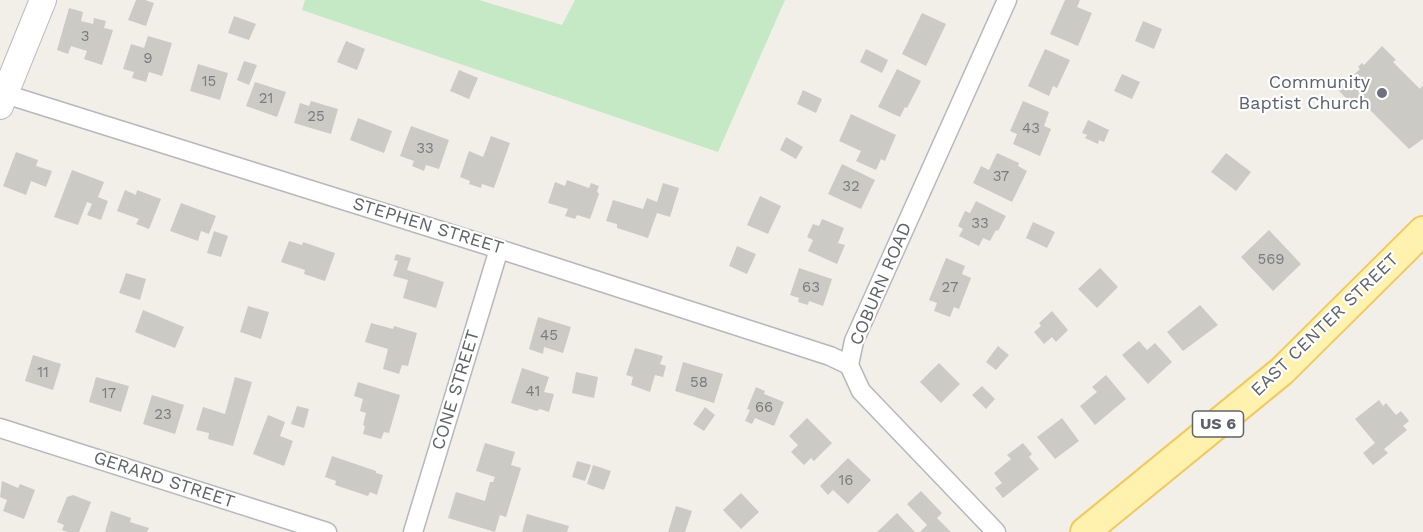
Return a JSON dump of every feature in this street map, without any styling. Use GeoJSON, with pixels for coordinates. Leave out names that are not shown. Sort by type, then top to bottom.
{"type":"FeatureCollection","features":[{"type":"Feature","properties":{"kind":"main road","name":"EAST CENTER STREET"},"geometry":{"type":"LineString","coordinates":[[1085,532],[1282,371],[1423,231]]}},
{"type":"Feature","properties":{"kind":"street"},"geometry":{"type":"LineString","coordinates":[[5,85],[43,0]]}},
{"type":"Feature","properties":{"kind":"street","name":"COBURN ROAD"},"geometry":{"type":"LineString","coordinates":[[996,532],[861,391],[849,365],[854,340],[1007,0]]}},
{"type":"Feature","properties":{"kind":"street","name":"STEPHEN STREET"},"geometry":{"type":"LineString","coordinates":[[5,85],[830,356],[849,365]]}},
{"type":"Feature","properties":{"kind":"street","name":"CONE STREET"},"geometry":{"type":"LineString","coordinates":[[413,532],[500,249]]}},
{"type":"Feature","properties":{"kind":"street","name":"GERARD STREET"},"geometry":{"type":"LineString","coordinates":[[0,428],[327,532]]}},
{"type":"Feature","properties":{"kind":"green space"},"geometry":{"type":"Polygon","coordinates":[[[305,0],[479,0],[562,25],[575,0],[785,0],[718,152],[302,10],[305,0]]]}},
{"type":"Feature","properties":{"kind":"building"},"geometry":{"type":"Polygon","coordinates":[[[136,0],[154,3],[146,26],[128,20],[136,0]]]}},
{"type":"Feature","properties":{"kind":"building"},"geometry":{"type":"Polygon","coordinates":[[[1065,0],[1080,0],[1077,7],[1092,13],[1078,46],[1050,34],[1065,0]]]}},
{"type":"Feature","properties":{"kind":"building"},"geometry":{"type":"Polygon","coordinates":[[[69,8],[83,12],[81,21],[93,24],[94,18],[106,21],[104,28],[113,30],[102,65],[84,59],[87,51],[71,46],[68,54],[57,50],[69,8]]]}},
{"type":"Feature","properties":{"kind":"building"},"geometry":{"type":"Polygon","coordinates":[[[922,13],[946,24],[926,66],[902,54],[922,13]]]}},
{"type":"Feature","properties":{"kind":"building"},"geometry":{"type":"Polygon","coordinates":[[[234,16],[256,24],[249,40],[228,33],[234,16]]]}},
{"type":"Feature","properties":{"kind":"building"},"geometry":{"type":"Polygon","coordinates":[[[1143,21],[1162,29],[1154,49],[1135,41],[1143,21]]]}},
{"type":"Feature","properties":{"kind":"building"},"geometry":{"type":"Polygon","coordinates":[[[148,36],[172,43],[162,76],[149,72],[146,82],[132,78],[134,72],[123,69],[131,44],[144,48],[148,36]]]}},
{"type":"Feature","properties":{"kind":"building"},"geometry":{"type":"Polygon","coordinates":[[[346,41],[365,49],[357,70],[337,62],[346,41]]]}},
{"type":"Feature","properties":{"kind":"building","name":"Community Baptist Church"},"geometry":{"type":"Polygon","coordinates":[[[1382,46],[1396,60],[1393,62],[1420,89],[1423,85],[1423,139],[1409,149],[1358,98],[1351,103],[1334,86],[1339,81],[1343,85],[1360,69],[1358,67],[1362,63],[1364,65],[1382,46]]]}},
{"type":"Feature","properties":{"kind":"building"},"geometry":{"type":"Polygon","coordinates":[[[866,49],[888,60],[882,73],[860,62],[866,49]]]}},
{"type":"Feature","properties":{"kind":"building"},"geometry":{"type":"Polygon","coordinates":[[[1045,49],[1070,60],[1057,88],[1053,86],[1049,96],[1028,86],[1045,49]]]}},
{"type":"Feature","properties":{"kind":"building"},"geometry":{"type":"Polygon","coordinates":[[[244,61],[257,65],[249,85],[237,80],[244,61]]]}},
{"type":"Feature","properties":{"kind":"building"},"geometry":{"type":"Polygon","coordinates":[[[198,64],[228,73],[220,100],[190,91],[198,64]]]}},
{"type":"Feature","properties":{"kind":"building"},"geometry":{"type":"Polygon","coordinates":[[[897,69],[921,81],[900,117],[878,107],[897,69]]]}},
{"type":"Feature","properties":{"kind":"building"},"geometry":{"type":"Polygon","coordinates":[[[459,70],[478,78],[469,99],[450,91],[459,70]]]}},
{"type":"Feature","properties":{"kind":"building"},"geometry":{"type":"Polygon","coordinates":[[[1122,74],[1140,82],[1132,99],[1114,91],[1122,74]]]}},
{"type":"Feature","properties":{"kind":"building"},"geometry":{"type":"Polygon","coordinates":[[[255,82],[286,92],[277,117],[246,106],[255,82]]]}},
{"type":"Feature","properties":{"kind":"building"},"geometry":{"type":"Polygon","coordinates":[[[803,90],[822,99],[816,113],[797,104],[803,90]]]}},
{"type":"Feature","properties":{"kind":"building"},"geometry":{"type":"Polygon","coordinates":[[[311,101],[338,109],[331,134],[294,123],[300,103],[309,106],[311,101]]]}},
{"type":"Feature","properties":{"kind":"building"},"geometry":{"type":"Polygon","coordinates":[[[1023,101],[1049,112],[1044,126],[1051,129],[1040,156],[1013,144],[1017,134],[1010,131],[1023,101]]]}},
{"type":"Feature","properties":{"kind":"building"},"geometry":{"type":"Polygon","coordinates":[[[851,114],[896,135],[885,161],[881,159],[876,170],[856,161],[861,151],[839,141],[851,114]]]}},
{"type":"Feature","properties":{"kind":"building"},"geometry":{"type":"Polygon","coordinates":[[[358,118],[392,131],[384,153],[350,140],[358,118]]]}},
{"type":"Feature","properties":{"kind":"building"},"geometry":{"type":"Polygon","coordinates":[[[1088,120],[1109,130],[1104,142],[1099,140],[1098,144],[1085,138],[1087,135],[1082,133],[1088,120]]]}},
{"type":"Feature","properties":{"kind":"building"},"geometry":{"type":"Polygon","coordinates":[[[411,126],[449,140],[439,169],[426,165],[424,171],[412,166],[414,161],[400,156],[411,126]]]}},
{"type":"Feature","properties":{"kind":"building"},"geometry":{"type":"Polygon","coordinates":[[[491,136],[510,143],[494,188],[482,184],[481,188],[469,184],[470,181],[460,177],[469,151],[483,157],[491,136]]]}},
{"type":"Feature","properties":{"kind":"building"},"geometry":{"type":"Polygon","coordinates":[[[786,137],[803,147],[796,159],[780,150],[786,137]]]}},
{"type":"Feature","properties":{"kind":"building"},"geometry":{"type":"Polygon","coordinates":[[[16,152],[38,160],[36,166],[52,171],[46,187],[31,181],[26,195],[3,186],[16,152]]]}},
{"type":"Feature","properties":{"kind":"building"},"geometry":{"type":"Polygon","coordinates":[[[997,153],[1019,163],[1018,166],[1027,171],[1012,202],[973,183],[981,166],[989,170],[997,153]]]}},
{"type":"Feature","properties":{"kind":"building"},"geometry":{"type":"Polygon","coordinates":[[[1226,153],[1251,172],[1236,191],[1211,172],[1226,153]]]}},
{"type":"Feature","properties":{"kind":"building"},"geometry":{"type":"Polygon","coordinates":[[[842,164],[875,180],[861,209],[828,194],[842,164]]]}},
{"type":"Feature","properties":{"kind":"building"},"geometry":{"type":"Polygon","coordinates":[[[72,170],[104,182],[98,197],[108,201],[101,220],[87,215],[92,204],[87,202],[78,225],[54,217],[72,170]]]}},
{"type":"Feature","properties":{"kind":"building"},"geometry":{"type":"Polygon","coordinates":[[[567,180],[589,188],[591,183],[599,186],[597,191],[599,194],[590,219],[577,215],[575,219],[565,216],[568,209],[548,203],[555,182],[565,186],[567,180]]]}},
{"type":"Feature","properties":{"kind":"building"},"geometry":{"type":"Polygon","coordinates":[[[663,183],[679,188],[670,217],[657,213],[648,238],[617,228],[617,224],[606,221],[613,200],[643,209],[647,198],[657,202],[663,183]]]}},
{"type":"Feature","properties":{"kind":"building"},"geometry":{"type":"Polygon","coordinates":[[[125,190],[136,195],[137,190],[161,199],[149,229],[136,224],[139,219],[117,211],[125,190]]]}},
{"type":"Feature","properties":{"kind":"building"},"geometry":{"type":"Polygon","coordinates":[[[760,196],[781,206],[768,234],[747,225],[760,196]]]}},
{"type":"Feature","properties":{"kind":"building"},"geometry":{"type":"Polygon","coordinates":[[[976,201],[1006,216],[990,241],[983,238],[979,246],[959,236],[963,229],[958,226],[965,211],[970,213],[976,201]]]}},
{"type":"Feature","properties":{"kind":"building"},"geometry":{"type":"Polygon","coordinates":[[[181,203],[216,216],[209,234],[201,231],[198,241],[170,231],[181,203]]]}},
{"type":"Feature","properties":{"kind":"building"},"geometry":{"type":"Polygon","coordinates":[[[822,219],[844,228],[838,243],[845,245],[837,264],[808,251],[813,240],[807,237],[813,224],[819,226],[822,219]]]}},
{"type":"Feature","properties":{"kind":"building"},"geometry":{"type":"Polygon","coordinates":[[[1033,222],[1055,232],[1047,248],[1026,238],[1033,222]]]}},
{"type":"Feature","properties":{"kind":"building"},"geometry":{"type":"Polygon","coordinates":[[[1269,230],[1301,264],[1273,291],[1241,257],[1269,230]]]}},
{"type":"Feature","properties":{"kind":"building"},"geometry":{"type":"Polygon","coordinates":[[[214,231],[228,236],[221,257],[207,253],[214,231]]]}},
{"type":"Feature","properties":{"kind":"building"},"geometry":{"type":"Polygon","coordinates":[[[289,241],[302,245],[303,242],[335,253],[325,281],[304,274],[305,270],[281,262],[289,241]]]}},
{"type":"Feature","properties":{"kind":"building"},"geometry":{"type":"Polygon","coordinates":[[[737,246],[756,254],[747,274],[729,266],[737,246]]]}},
{"type":"Feature","properties":{"kind":"building"},"geometry":{"type":"Polygon","coordinates":[[[396,254],[411,258],[407,270],[444,282],[436,308],[403,298],[408,280],[393,276],[398,261],[394,260],[396,254]]]}},
{"type":"Feature","properties":{"kind":"building"},"geometry":{"type":"Polygon","coordinates":[[[946,258],[965,266],[962,274],[971,278],[959,309],[954,307],[950,317],[934,311],[937,303],[929,300],[946,258]]]}},
{"type":"Feature","properties":{"kind":"building"},"geometry":{"type":"Polygon","coordinates":[[[799,268],[832,279],[823,306],[809,301],[808,305],[798,302],[799,298],[790,295],[799,268]]]}},
{"type":"Feature","properties":{"kind":"building"},"geometry":{"type":"Polygon","coordinates":[[[1100,268],[1118,287],[1097,308],[1078,289],[1100,268]]]}},
{"type":"Feature","properties":{"kind":"building"},"geometry":{"type":"Polygon","coordinates":[[[126,273],[146,279],[140,300],[119,293],[126,273]]]}},
{"type":"Feature","properties":{"kind":"building"},"geometry":{"type":"Polygon","coordinates":[[[1200,305],[1218,325],[1183,351],[1167,332],[1200,305]]]}},
{"type":"Feature","properties":{"kind":"building"},"geometry":{"type":"Polygon","coordinates":[[[248,306],[269,312],[261,339],[240,332],[248,306]]]}},
{"type":"Feature","properties":{"kind":"building"},"geometry":{"type":"Polygon","coordinates":[[[143,310],[184,327],[175,348],[135,332],[143,310]]]}},
{"type":"Feature","properties":{"kind":"building"},"geometry":{"type":"Polygon","coordinates":[[[1052,311],[1068,330],[1056,342],[1052,337],[1044,344],[1034,332],[1041,326],[1039,323],[1052,311]]]}},
{"type":"Feature","properties":{"kind":"building"},"geometry":{"type":"Polygon","coordinates":[[[538,317],[571,327],[563,353],[544,347],[543,354],[529,349],[538,317]]]}},
{"type":"Feature","properties":{"kind":"building"},"geometry":{"type":"Polygon","coordinates":[[[371,323],[393,329],[394,326],[417,333],[408,366],[402,365],[399,374],[383,369],[388,349],[365,342],[371,323]]]}},
{"type":"Feature","properties":{"kind":"building"},"geometry":{"type":"Polygon","coordinates":[[[1139,341],[1147,350],[1155,343],[1172,362],[1148,384],[1122,355],[1139,341]]]}},
{"type":"Feature","properties":{"kind":"building"},"geometry":{"type":"Polygon","coordinates":[[[998,346],[1009,355],[996,370],[986,362],[998,346]]]}},
{"type":"Feature","properties":{"kind":"building"},"geometry":{"type":"Polygon","coordinates":[[[635,348],[663,356],[660,364],[666,366],[663,377],[655,375],[650,392],[631,385],[633,377],[626,375],[635,348]]]}},
{"type":"Feature","properties":{"kind":"building"},"geometry":{"type":"Polygon","coordinates":[[[33,355],[61,364],[53,390],[25,381],[33,355]]]}},
{"type":"Feature","properties":{"kind":"building"},"geometry":{"type":"Polygon","coordinates":[[[683,362],[723,374],[714,403],[675,391],[683,362]]]}},
{"type":"Feature","properties":{"kind":"building"},"geometry":{"type":"Polygon","coordinates":[[[939,363],[960,384],[941,403],[920,382],[939,363]]]}},
{"type":"Feature","properties":{"kind":"building"},"geometry":{"type":"Polygon","coordinates":[[[522,368],[549,377],[544,392],[554,394],[549,412],[511,403],[522,368]]]}},
{"type":"Feature","properties":{"kind":"building"},"geometry":{"type":"Polygon","coordinates":[[[576,372],[598,377],[594,398],[572,393],[576,372]]]}},
{"type":"Feature","properties":{"kind":"building"},"geometry":{"type":"Polygon","coordinates":[[[1106,375],[1126,399],[1095,425],[1080,406],[1097,392],[1092,387],[1106,375]]]}},
{"type":"Feature","properties":{"kind":"building"},"geometry":{"type":"Polygon","coordinates":[[[96,377],[129,386],[121,412],[89,402],[96,377]]]}},
{"type":"Feature","properties":{"kind":"building"},"geometry":{"type":"Polygon","coordinates":[[[235,377],[252,382],[233,446],[208,439],[209,433],[196,430],[203,407],[225,414],[235,377]]]}},
{"type":"Feature","properties":{"kind":"building"},"geometry":{"type":"Polygon","coordinates":[[[358,382],[400,395],[389,433],[384,432],[381,439],[363,434],[366,413],[360,411],[363,399],[354,396],[358,382]]]}},
{"type":"Feature","properties":{"kind":"building"},"geometry":{"type":"Polygon","coordinates":[[[982,386],[995,399],[986,409],[972,395],[982,386]]]}},
{"type":"Feature","properties":{"kind":"building"},"geometry":{"type":"Polygon","coordinates":[[[756,387],[765,391],[764,394],[784,402],[774,426],[755,418],[752,424],[745,421],[756,387]]]}},
{"type":"Feature","properties":{"kind":"building"},"geometry":{"type":"Polygon","coordinates":[[[152,395],[184,405],[175,434],[143,424],[152,395]]]}},
{"type":"Feature","properties":{"kind":"building"},"geometry":{"type":"Polygon","coordinates":[[[1379,400],[1383,406],[1386,403],[1396,415],[1401,411],[1409,421],[1403,426],[1407,430],[1384,449],[1388,453],[1373,465],[1363,453],[1375,443],[1355,419],[1379,400]]]}},
{"type":"Feature","properties":{"kind":"building"},"geometry":{"type":"Polygon","coordinates":[[[297,406],[309,409],[304,428],[291,424],[297,406]]]}},
{"type":"Feature","properties":{"kind":"building"},"geometry":{"type":"Polygon","coordinates":[[[705,407],[715,415],[704,431],[693,424],[705,407]]]}},
{"type":"Feature","properties":{"kind":"building"},"geometry":{"type":"Polygon","coordinates":[[[268,415],[285,422],[280,436],[293,441],[284,466],[253,454],[268,415]]]}},
{"type":"Feature","properties":{"kind":"building"},"geometry":{"type":"Polygon","coordinates":[[[807,418],[832,443],[814,461],[811,458],[804,465],[791,452],[798,445],[789,436],[807,418]]]}},
{"type":"Feature","properties":{"kind":"building"},"geometry":{"type":"Polygon","coordinates":[[[1062,418],[1079,441],[1055,459],[1037,437],[1062,418]]]}},
{"type":"Feature","properties":{"kind":"building"},"geometry":{"type":"Polygon","coordinates":[[[485,443],[515,452],[511,465],[521,468],[506,517],[500,515],[495,532],[448,518],[456,492],[485,501],[490,482],[493,482],[495,477],[476,471],[485,443]]]}},
{"type":"Feature","properties":{"kind":"building"},"geometry":{"type":"Polygon","coordinates":[[[1023,443],[1032,454],[1029,457],[1039,469],[1003,498],[995,488],[1002,483],[994,473],[1011,459],[1007,455],[1023,443]]]}},
{"type":"Feature","properties":{"kind":"building"},"geometry":{"type":"Polygon","coordinates":[[[332,456],[383,475],[377,495],[370,492],[368,496],[335,485],[336,481],[325,477],[332,456]]]}},
{"type":"Feature","properties":{"kind":"building"},"geometry":{"type":"Polygon","coordinates":[[[848,458],[871,480],[848,504],[833,490],[828,495],[820,486],[848,458]]]}},
{"type":"Feature","properties":{"kind":"building"},"geometry":{"type":"Polygon","coordinates":[[[577,461],[591,465],[585,481],[572,477],[577,461]]]}},
{"type":"Feature","properties":{"kind":"building"},"geometry":{"type":"Polygon","coordinates":[[[593,465],[611,471],[604,490],[587,484],[593,465]]]}},
{"type":"Feature","properties":{"kind":"building"},"geometry":{"type":"Polygon","coordinates":[[[2,481],[18,488],[20,484],[35,490],[24,519],[3,511],[7,500],[0,497],[2,481]]]}},
{"type":"Feature","properties":{"kind":"building"},"geometry":{"type":"Polygon","coordinates":[[[921,491],[942,513],[937,518],[951,532],[920,532],[927,525],[907,504],[921,491]]]}},
{"type":"Feature","properties":{"kind":"building"},"geometry":{"type":"Polygon","coordinates":[[[741,493],[759,512],[741,529],[723,510],[741,493]]]}},
{"type":"Feature","properties":{"kind":"building"},"geometry":{"type":"Polygon","coordinates":[[[73,495],[91,502],[79,532],[62,530],[64,525],[57,522],[67,497],[73,495]]]}},
{"type":"Feature","properties":{"kind":"building"},"geometry":{"type":"Polygon","coordinates":[[[676,506],[692,511],[685,532],[668,532],[676,506]]]}},
{"type":"Feature","properties":{"kind":"building"},"geometry":{"type":"Polygon","coordinates":[[[111,511],[131,518],[130,522],[149,528],[147,532],[105,532],[111,511]]]}},
{"type":"Feature","properties":{"kind":"building"},"geometry":{"type":"Polygon","coordinates":[[[897,513],[915,532],[877,532],[897,513]]]}},
{"type":"Feature","properties":{"kind":"building"},"geometry":{"type":"Polygon","coordinates":[[[527,514],[569,526],[567,532],[522,532],[527,514]]]}},
{"type":"Feature","properties":{"kind":"place","name":"Community Baptist Church"},"geometry":{"type":"Point","coordinates":[1382,93]}}]}
